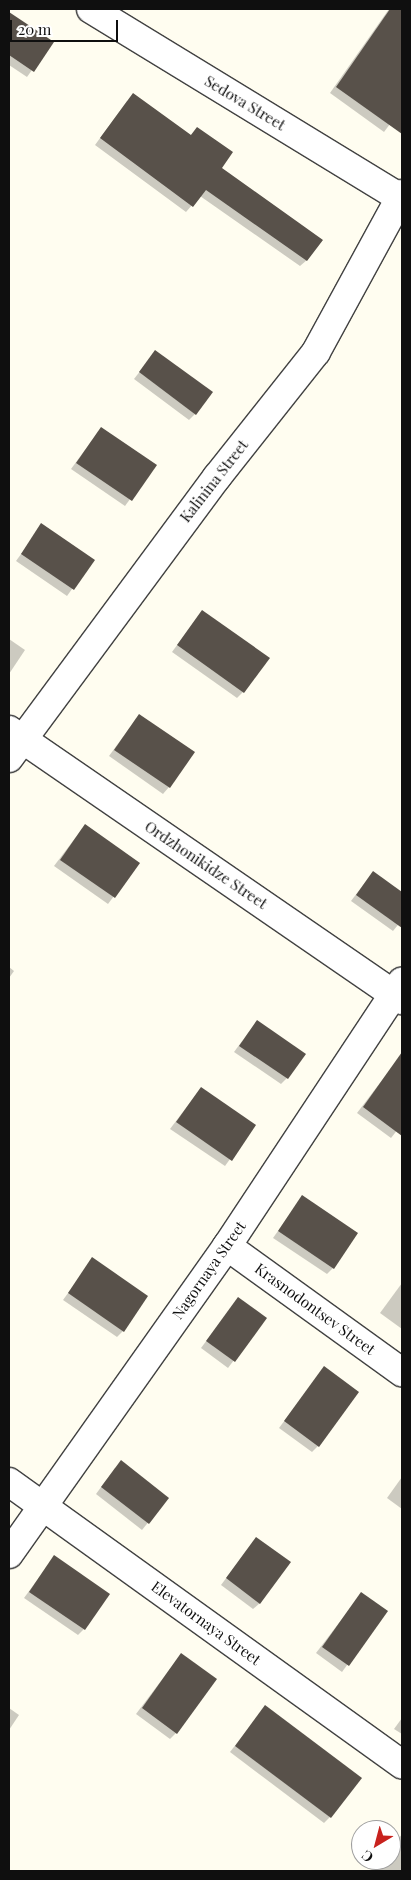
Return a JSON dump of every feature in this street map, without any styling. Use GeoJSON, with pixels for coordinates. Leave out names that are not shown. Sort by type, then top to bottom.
{"type":"FeatureCollection","features":[{"type":"Feature","properties":{"kind":"street","name":"Sedova Street"},"geometry":{"type":"LineString","coordinates":[[90,9],[402,197]]}},
{"type":"Feature","properties":{"kind":"street","name":"Kalinina Street"},"geometry":{"type":"LineString","coordinates":[[13,742],[316,352],[402,197]]}},
{"type":"Feature","properties":{"kind":"street","name":"Ordzhonikidze Street"},"geometry":{"type":"LineString","coordinates":[[13,742],[399,992]]}},
{"type":"Feature","properties":{"kind":"street","name":"Nagornaya Street"},"geometry":{"type":"LineString","coordinates":[[9,1554],[227,1246],[399,992]]}},
{"type":"Feature","properties":{"kind":"street","name":"Krasnodontsev Street"},"geometry":{"type":"LineString","coordinates":[[227,1246],[402,1372]]}},
{"type":"Feature","properties":{"kind":"street","name":"Elevatornaya Street"},"geometry":{"type":"LineString","coordinates":[[9,1482],[44,1505],[402,1764]]}},
{"type":"Feature","properties":{"kind":"building"},"geometry":{"type":"Polygon","coordinates":[[[390,9],[402,9],[402,134],[336,87],[390,9]]]}},
{"type":"Feature","properties":{"kind":"building"},"geometry":{"type":"Polygon","coordinates":[[[9,12],[54,42],[34,72],[9,55],[9,12]]]}},
{"type":"Feature","properties":{"kind":"building"},"geometry":{"type":"Polygon","coordinates":[[[133,93],[191,135],[197,127],[233,152],[222,168],[323,240],[307,261],[206,190],[193,207],[100,138],[133,93]]]}},
{"type":"Feature","properties":{"kind":"building"},"geometry":{"type":"Polygon","coordinates":[[[155,350],[213,392],[196,415],[139,372],[155,350]]]}},
{"type":"Feature","properties":{"kind":"building"},"geometry":{"type":"Polygon","coordinates":[[[101,427],[157,465],[132,501],[76,463],[101,427]]]}},
{"type":"Feature","properties":{"kind":"building"},"geometry":{"type":"Polygon","coordinates":[[[41,523],[95,560],[74,590],[21,554],[41,523]]]}},
{"type":"Feature","properties":{"kind":"building"},"geometry":{"type":"Polygon","coordinates":[[[202,610],[270,658],[244,693],[177,645],[202,610]]]}},
{"type":"Feature","properties":{"kind":"building"},"geometry":{"type":"Polygon","coordinates":[[[139,714],[195,752],[170,788],[114,750],[139,714]]]}},
{"type":"Feature","properties":{"kind":"building"},"geometry":{"type":"Polygon","coordinates":[[[85,824],[140,863],[115,898],[60,860],[85,824]]]}},
{"type":"Feature","properties":{"kind":"building"},"geometry":{"type":"Polygon","coordinates":[[[373,871],[402,892],[402,928],[356,895],[373,871]]]}},
{"type":"Feature","properties":{"kind":"building"},"geometry":{"type":"Polygon","coordinates":[[[257,1020],[306,1054],[288,1079],[239,1046],[257,1020]]]}},
{"type":"Feature","properties":{"kind":"building"},"geometry":{"type":"Polygon","coordinates":[[[402,1052],[402,1136],[363,1107],[402,1052]]]}},
{"type":"Feature","properties":{"kind":"building"},"geometry":{"type":"Polygon","coordinates":[[[201,1087],[256,1125],[232,1161],[176,1122],[201,1087]]]}},
{"type":"Feature","properties":{"kind":"building"},"geometry":{"type":"Polygon","coordinates":[[[302,1195],[358,1233],[334,1269],[278,1231],[302,1195]]]}},
{"type":"Feature","properties":{"kind":"building"},"geometry":{"type":"Polygon","coordinates":[[[92,1257],[148,1296],[124,1332],[68,1293],[92,1257]]]}},
{"type":"Feature","properties":{"kind":"building"},"geometry":{"type":"Polygon","coordinates":[[[238,1297],[267,1318],[235,1362],[206,1341],[238,1297]]]}},
{"type":"Feature","properties":{"kind":"building"},"geometry":{"type":"Polygon","coordinates":[[[324,1366],[359,1392],[319,1447],[284,1421],[324,1366]]]}},
{"type":"Feature","properties":{"kind":"building"},"geometry":{"type":"Polygon","coordinates":[[[121,1460],[169,1498],[149,1524],[101,1487],[121,1460]]]}},
{"type":"Feature","properties":{"kind":"building"},"geometry":{"type":"Polygon","coordinates":[[[256,1537],[291,1562],[260,1604],[226,1578],[256,1537]]]}},
{"type":"Feature","properties":{"kind":"building"},"geometry":{"type":"Polygon","coordinates":[[[54,1555],[110,1594],[85,1630],[29,1592],[54,1555]]]}},
{"type":"Feature","properties":{"kind":"building"},"geometry":{"type":"Polygon","coordinates":[[[361,1592],[388,1611],[349,1666],[322,1647],[361,1592]]]}},
{"type":"Feature","properties":{"kind":"building"},"geometry":{"type":"Polygon","coordinates":[[[181,1653],[217,1679],[177,1734],[142,1708],[181,1653]]]}},
{"type":"Feature","properties":{"kind":"building"},"geometry":{"type":"Polygon","coordinates":[[[265,1705],[362,1778],[331,1818],[235,1746],[265,1705]]]}}]}
